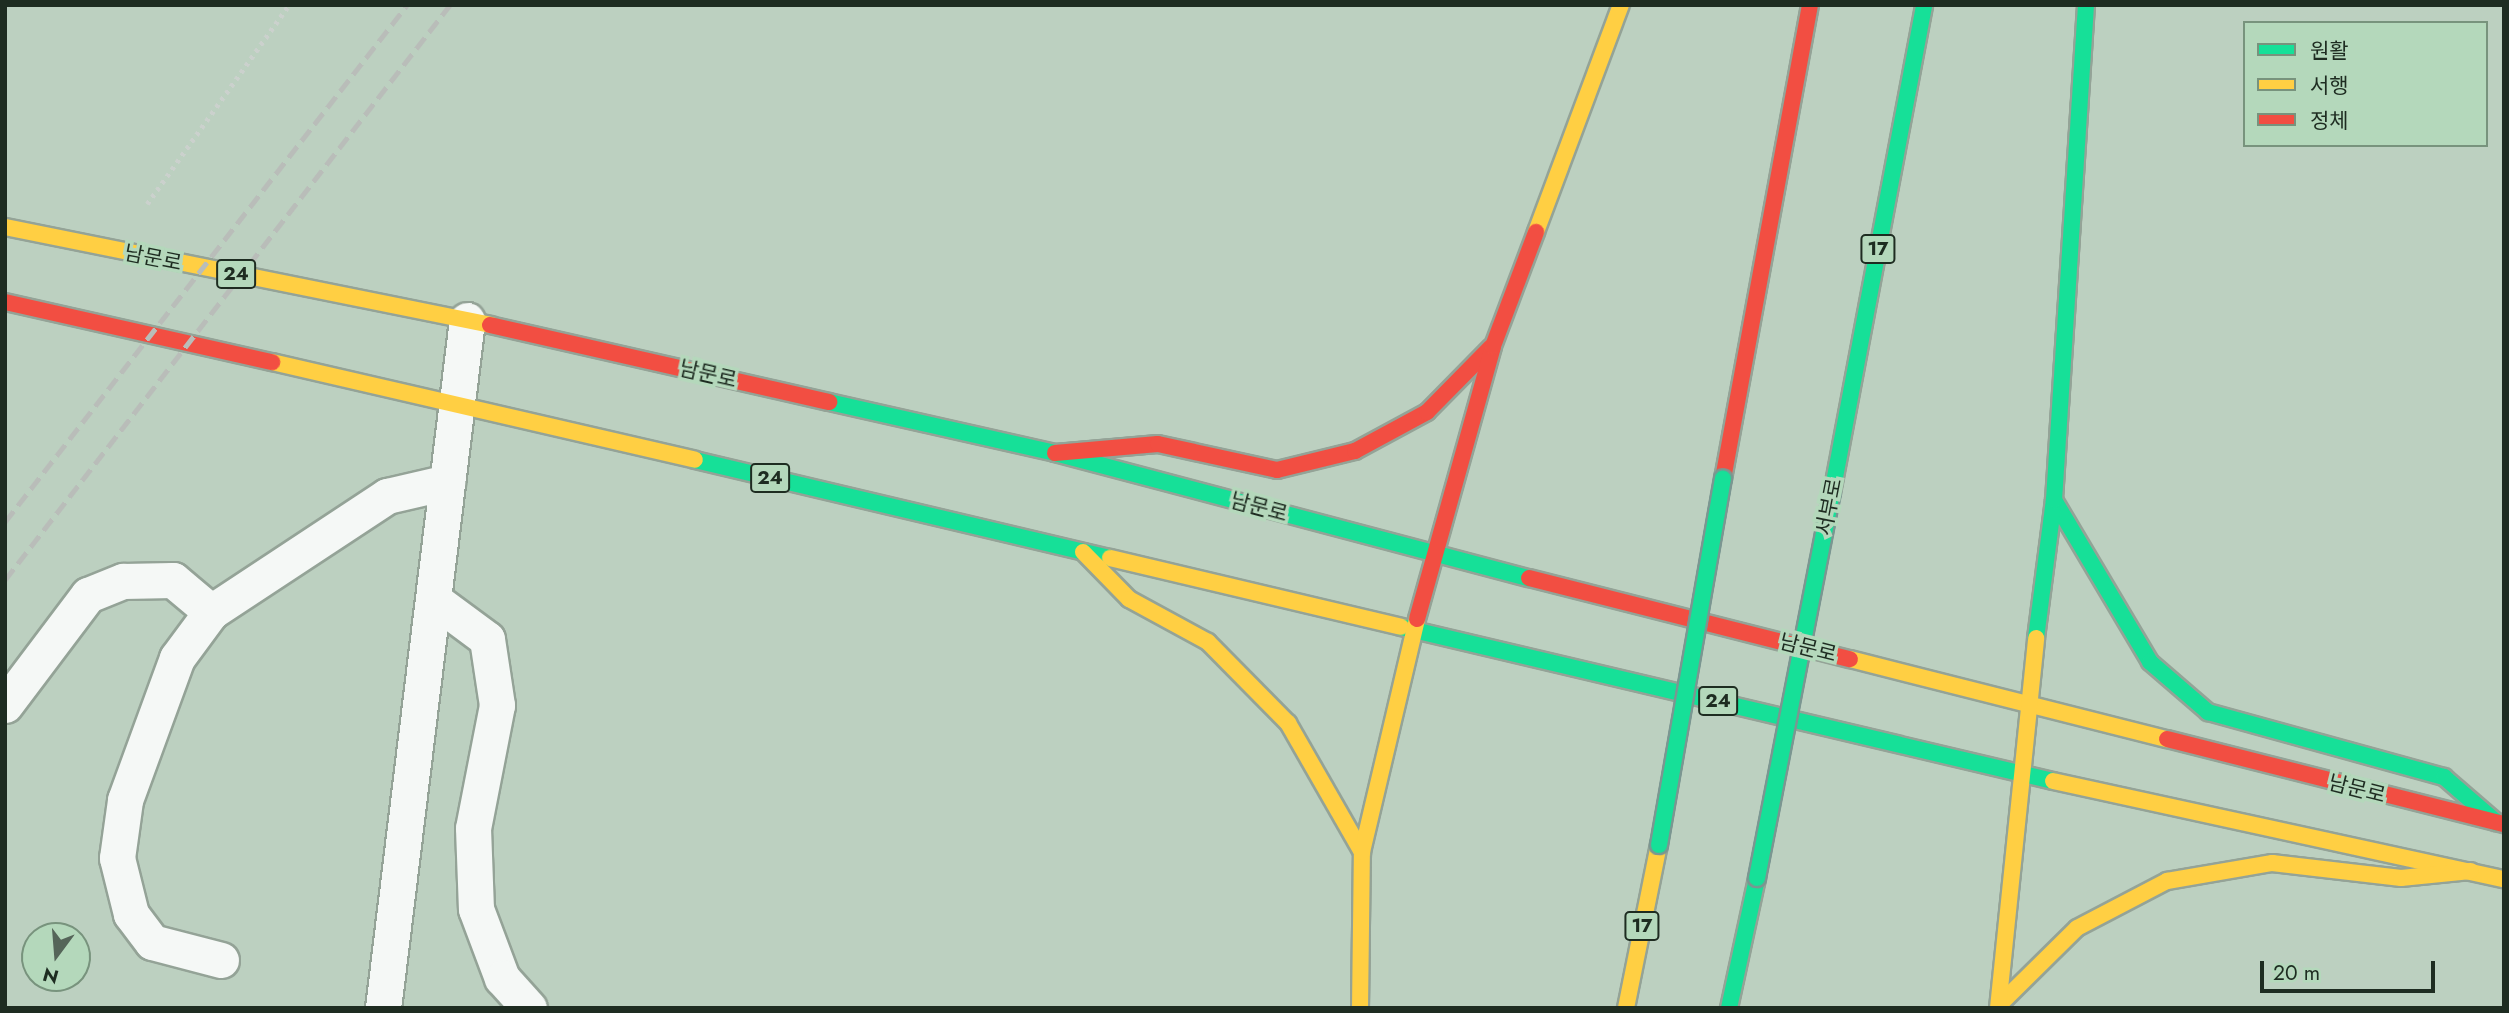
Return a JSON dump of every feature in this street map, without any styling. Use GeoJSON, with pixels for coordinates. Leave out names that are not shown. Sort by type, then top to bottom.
{"type":"FeatureCollection","features":[{"type":"Feature","properties":{"kind":"main road"},"geometry":{"type":"LineString","coordinates":[[1360,1008],[1362,852],[1414,631],[1493,346],[1621,5]]}},
{"type":"Feature","properties":{"kind":"main road","name":"17"},"geometry":{"type":"LineString","coordinates":[[1626,1008],[1659,845],[1723,479],[1811,5]]}},
{"type":"Feature","properties":{"kind":"main road","name":"서부로"},"geometry":{"type":"LineString","coordinates":[[1729,1008],[1832,494],[1924,5]]}},
{"type":"Feature","properties":{"kind":"main road"},"geometry":{"type":"LineString","coordinates":[[1999,1006],[2026,704],[2054,500],[2086,5]]}},
{"type":"Feature","properties":{"kind":"main road","name":"남문로"},"geometry":{"type":"LineString","coordinates":[[5,226],[467,320],[1055,453],[1435,554],[2500,823]]}},
{"type":"Feature","properties":{"kind":"main road","name":"24"},"geometry":{"type":"LineString","coordinates":[[5,302],[457,404],[2021,774],[2504,879]]}},
{"type":"Feature","properties":{"kind":"main road"},"geometry":{"type":"LineString","coordinates":[[1055,453],[1158,444],[1277,470],[1355,452],[1427,412],[1493,346]]}},
{"type":"Feature","properties":{"kind":"main road"},"geometry":{"type":"LineString","coordinates":[[2054,500],[2150,662],[2208,712],[2444,777],[2500,823]]}},
{"type":"Feature","properties":{"kind":"main road"},"geometry":{"type":"LineString","coordinates":[[1083,552],[1129,599],[1208,642],[1287,723],[1362,852]]}},
{"type":"Feature","properties":{"kind":"main road"},"geometry":{"type":"LineString","coordinates":[[1999,1006],[2077,928],[2167,881],[2272,863],[2401,878],[2472,871]]}},
{"type":"Feature","properties":{"kind":"lane"},"geometry":{"type":"LineString","coordinates":[[383,1008],[467,320]]}},
{"type":"Feature","properties":{"kind":"lane"},"geometry":{"type":"LineString","coordinates":[[221,960],[152,942],[131,914],[117,858],[125,800],[177,658],[211,612],[387,496],[447,482]]}},
{"type":"Feature","properties":{"kind":"lane"},"geometry":{"type":"LineString","coordinates":[[5,705],[88,595],[123,581],[173,580],[211,612]]}},
{"type":"Feature","properties":{"kind":"lane"},"geometry":{"type":"LineString","coordinates":[[433,599],[486,639],[497,705],[473,828],[476,909],[502,978],[529,1008]]}},
{"type":"Feature","properties":{"kind":"path"},"geometry":{"type":"LineString","coordinates":[[114,250],[289,5]]}},
{"type":"Feature","properties":{"kind":"railway"},"geometry":{"type":"LineString","coordinates":[[5,522],[407,5]]}},
{"type":"Feature","properties":{"kind":"railway"},"geometry":{"type":"LineString","coordinates":[[5,580],[450,5]]}},
{"type":"Feature","properties":{"kind":"traffic: fast"},"geometry":{"type":"LineString","coordinates":[[1832,493],[1924,5]]}},
{"type":"Feature","properties":{"kind":"traffic: fast"},"geometry":{"type":"LineString","coordinates":[[2036,638],[2054,500],[2086,5]]}},
{"type":"Feature","properties":{"kind":"traffic: fast"},"geometry":{"type":"LineString","coordinates":[[829,402],[1055,453],[1529,578]]}},
{"type":"Feature","properties":{"kind":"traffic: fast"},"geometry":{"type":"LineString","coordinates":[[695,460],[1110,558]]}},
{"type":"Feature","properties":{"kind":"traffic: fast"},"geometry":{"type":"LineString","coordinates":[[1659,845],[1723,479]]}},
{"type":"Feature","properties":{"kind":"traffic: fast"},"geometry":{"type":"LineString","coordinates":[[1757,878],[1832,493]]}},
{"type":"Feature","properties":{"kind":"traffic: fast"},"geometry":{"type":"LineString","coordinates":[[2054,500],[2150,662],[2208,712],[2444,777],[2496,822]]}},
{"type":"Feature","properties":{"kind":"traffic: fast"},"geometry":{"type":"LineString","coordinates":[[1401,627],[2053,781]]}},
{"type":"Feature","properties":{"kind":"traffic: fast"},"geometry":{"type":"LineString","coordinates":[[1729,1008],[1757,878]]}},
{"type":"Feature","properties":{"kind":"traffic: slow"},"geometry":{"type":"LineString","coordinates":[[1536,232],[1621,5]]}},
{"type":"Feature","properties":{"kind":"traffic: slow"},"geometry":{"type":"LineString","coordinates":[[5,227],[490,325]]}},
{"type":"Feature","properties":{"kind":"traffic: slow"},"geometry":{"type":"LineString","coordinates":[[272,362],[695,460]]}},
{"type":"Feature","properties":{"kind":"traffic: slow"},"geometry":{"type":"LineString","coordinates":[[1083,552],[1129,599],[1208,642],[1288,723],[1362,852]]}},
{"type":"Feature","properties":{"kind":"traffic: slow"},"geometry":{"type":"LineString","coordinates":[[1110,558],[1401,627]]}},
{"type":"Feature","properties":{"kind":"traffic: slow"},"geometry":{"type":"LineString","coordinates":[[1360,1008],[1362,852],[1417,619]]}},
{"type":"Feature","properties":{"kind":"traffic: slow"},"geometry":{"type":"LineString","coordinates":[[1998,1008],[2036,638]]}},
{"type":"Feature","properties":{"kind":"traffic: slow"},"geometry":{"type":"LineString","coordinates":[[1850,659],[2167,739]]}},
{"type":"Feature","properties":{"kind":"traffic: slow"},"geometry":{"type":"LineString","coordinates":[[2053,781],[2504,879]]}},
{"type":"Feature","properties":{"kind":"traffic: slow"},"geometry":{"type":"LineString","coordinates":[[1626,1008],[1659,845]]}},
{"type":"Feature","properties":{"kind":"traffic: slow"},"geometry":{"type":"LineString","coordinates":[[2000,1004],[2077,928],[2167,881],[2272,863],[2401,878],[2471,871]]}},
{"type":"Feature","properties":{"kind":"traffic: jam"},"geometry":{"type":"LineString","coordinates":[[1723,479],[1810,5]]}},
{"type":"Feature","properties":{"kind":"traffic: jam"},"geometry":{"type":"LineString","coordinates":[[1417,619],[1493,346],[1536,232]]}},
{"type":"Feature","properties":{"kind":"traffic: jam"},"geometry":{"type":"LineString","coordinates":[[5,302],[272,362]]}},
{"type":"Feature","properties":{"kind":"traffic: jam"},"geometry":{"type":"LineString","coordinates":[[490,325],[829,402]]}},
{"type":"Feature","properties":{"kind":"traffic: jam"},"geometry":{"type":"LineString","coordinates":[[1055,453],[1158,444],[1277,470],[1355,451],[1427,412],[1491,347]]}},
{"type":"Feature","properties":{"kind":"traffic: jam"},"geometry":{"type":"LineString","coordinates":[[1529,578],[1850,659]]}},
{"type":"Feature","properties":{"kind":"traffic: jam"},"geometry":{"type":"LineString","coordinates":[[2167,739],[2504,824]]}}]}
